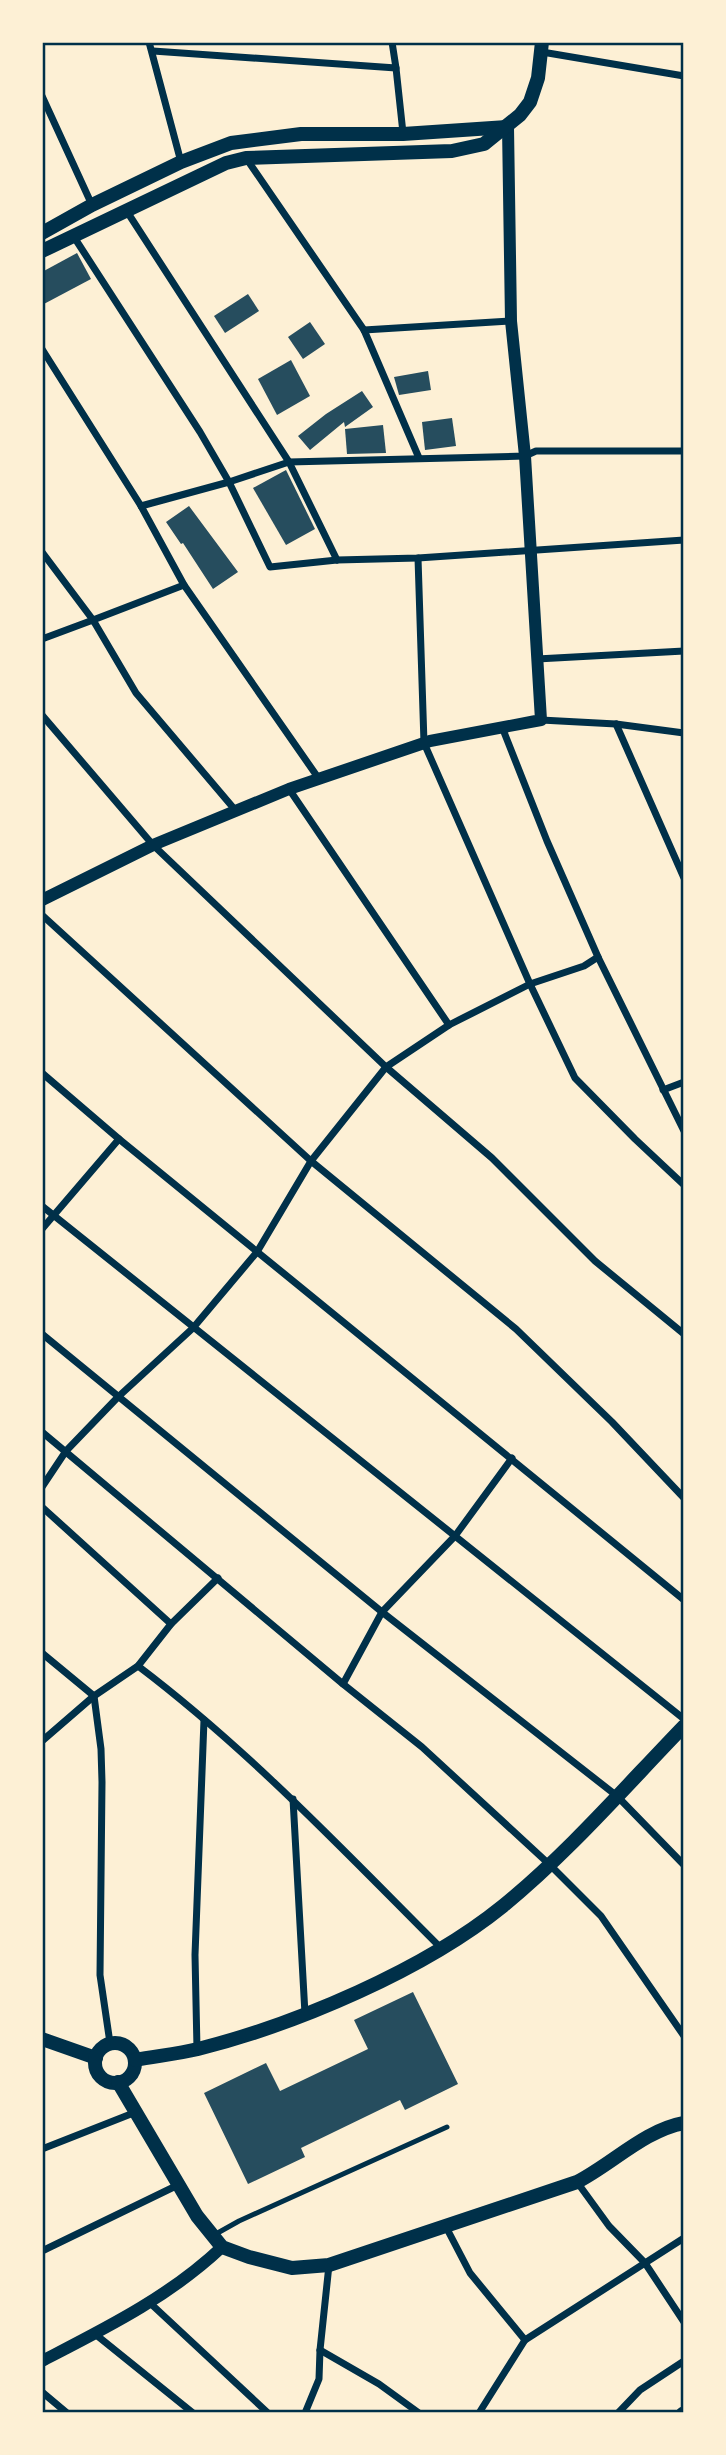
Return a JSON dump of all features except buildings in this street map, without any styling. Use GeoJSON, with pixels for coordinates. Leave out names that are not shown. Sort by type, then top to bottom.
{"type":"FeatureCollection","features":[{"type":"Feature","properties":{"kind":"main road"},"geometry":{"type":"LineString","coordinates":[[42,251],[226,163],[246,158],[452,151],[485,144],[508,127],[530,102],[538,78],[542,47]]}},
{"type":"Feature","properties":{"kind":"main road"},"geometry":{"type":"LineString","coordinates":[[42,233],[92,205],[181,162],[211,149],[252,139],[302,134],[404,134],[508,127]]}},
{"type":"Feature","properties":{"kind":"main road"},"geometry":{"type":"LineString","coordinates":[[135,2060],[197,2049],[305,2014],[376,1983],[442,1949],[500,1908],[551,1865],[684,1727]]}},
{"type":"Feature","properties":{"kind":"main road"},"geometry":{"type":"LineString","coordinates":[[42,2039],[96,2058]]}},
{"type":"Feature","properties":{"kind":"main road"},"geometry":{"type":"LineString","coordinates":[[116,2042],[129,2048],[135,2060],[129,2077],[118,2082],[111,2082],[97,2071],[96,2058],[103,2046],[110,2043],[116,2042]]}},
{"type":"Feature","properties":{"kind":"main road"},"geometry":{"type":"LineString","coordinates":[[118,2082],[178,2185],[216,2242],[249,2258],[292,2268],[329,2265],[577,2182],[611,2163],[641,2140],[662,2129],[684,2123]]}},
{"type":"Feature","properties":{"kind":"street"},"geometry":{"type":"LineString","coordinates":[[149,42],[181,162]]}},
{"type":"Feature","properties":{"kind":"street"},"geometry":{"type":"LineString","coordinates":[[392,42],[404,134]]}},
{"type":"Feature","properties":{"kind":"street"},"geometry":{"type":"LineString","coordinates":[[542,47],[684,76]]}},
{"type":"Feature","properties":{"kind":"street"},"geometry":{"type":"LineString","coordinates":[[153,51],[396,68]]}},
{"type":"Feature","properties":{"kind":"street"},"geometry":{"type":"LineString","coordinates":[[42,96],[92,205]]}},
{"type":"Feature","properties":{"kind":"street"},"geometry":{"type":"LineString","coordinates":[[508,127],[511,321],[525,456],[541,720]]}},
{"type":"Feature","properties":{"kind":"street"},"geometry":{"type":"LineString","coordinates":[[246,158],[364,330],[419,458]]}},
{"type":"Feature","properties":{"kind":"street"},"geometry":{"type":"LineString","coordinates":[[126,210],[289,461],[337,560]]}},
{"type":"Feature","properties":{"kind":"street"},"geometry":{"type":"LineString","coordinates":[[74,237],[200,432],[229,482],[270,567],[337,560],[418,558],[684,540]]}},
{"type":"Feature","properties":{"kind":"street"},"geometry":{"type":"LineString","coordinates":[[364,330],[511,321]]}},
{"type":"Feature","properties":{"kind":"street"},"geometry":{"type":"LineString","coordinates":[[42,349],[141,506],[184,585],[318,779]]}},
{"type":"Feature","properties":{"kind":"street"},"geometry":{"type":"LineString","coordinates":[[141,506],[229,482],[289,461],[525,456],[536,451],[684,451]]}},
{"type":"Feature","properties":{"kind":"street"},"geometry":{"type":"LineString","coordinates":[[42,552],[93,620],[136,693],[236,811]]}},
{"type":"Feature","properties":{"kind":"street"},"geometry":{"type":"LineString","coordinates":[[418,558],[424,743],[530,984],[575,1078],[684,1185]]}},
{"type":"Feature","properties":{"kind":"street"},"geometry":{"type":"LineString","coordinates":[[42,639],[184,585]]}},
{"type":"Feature","properties":{"kind":"street"},"geometry":{"type":"LineString","coordinates":[[537,660],[684,651]]}},
{"type":"Feature","properties":{"kind":"street"},"geometry":{"type":"LineString","coordinates":[[42,715],[153,845],[386,1067],[492,1158],[595,1261],[684,1334]]}},
{"type":"Feature","properties":{"kind":"street"},"geometry":{"type":"LineString","coordinates":[[42,900],[153,845],[289,789],[424,743],[541,720],[616,724],[684,733]]}},
{"type":"Feature","properties":{"kind":"street"},"geometry":{"type":"LineString","coordinates":[[616,724],[684,878]]}},
{"type":"Feature","properties":{"kind":"street"},"geometry":{"type":"LineString","coordinates":[[502,726],[547,841],[598,957],[684,1131]]}},
{"type":"Feature","properties":{"kind":"street"},"geometry":{"type":"LineString","coordinates":[[289,789],[449,1025]]}},
{"type":"Feature","properties":{"kind":"street"},"geometry":{"type":"LineString","coordinates":[[42,915],[311,1161],[516,1329],[612,1422],[684,1499]]}},
{"type":"Feature","properties":{"kind":"street"},"geometry":{"type":"LineString","coordinates":[[42,1487],[66,1451],[118,1397],[193,1328],[257,1252],[311,1161],[386,1067],[449,1025],[530,984],[584,966],[598,957]]}},
{"type":"Feature","properties":{"kind":"street"},"geometry":{"type":"LineString","coordinates":[[42,1073],[119,1139],[684,1600]]}},
{"type":"Feature","properties":{"kind":"street"},"geometry":{"type":"LineString","coordinates":[[663,1090],[684,1082]]}},
{"type":"Feature","properties":{"kind":"street"},"geometry":{"type":"LineString","coordinates":[[42,1229],[119,1139]]}},
{"type":"Feature","properties":{"kind":"street"},"geometry":{"type":"LineString","coordinates":[[42,1206],[684,1719]]}},
{"type":"Feature","properties":{"kind":"street"},"geometry":{"type":"LineString","coordinates":[[42,1334],[382,1612],[617,1796],[684,1865]]}},
{"type":"Feature","properties":{"kind":"street"},"geometry":{"type":"LineString","coordinates":[[42,1432],[422,1747],[551,1865],[601,1916],[684,2036]]}},
{"type":"Feature","properties":{"kind":"street"},"geometry":{"type":"LineString","coordinates":[[344,1684],[382,1612],[455,1536],[512,1458]]}},
{"type":"Feature","properties":{"kind":"street"},"geometry":{"type":"LineString","coordinates":[[42,1507],[171,1624]]}},
{"type":"Feature","properties":{"kind":"street"},"geometry":{"type":"LineString","coordinates":[[42,1741],[94,1696],[138,1666],[171,1624],[218,1578]]}},
{"type":"Feature","properties":{"kind":"street"},"geometry":{"type":"LineString","coordinates":[[42,1653],[94,1696],[101,1749],[102,1783],[100,1975],[110,2043]]}},
{"type":"Feature","properties":{"kind":"street"},"geometry":{"type":"LineString","coordinates":[[138,1666],[293,1799],[442,1949]]}},
{"type":"Feature","properties":{"kind":"street"},"geometry":{"type":"LineString","coordinates":[[197,2049],[195,1955],[204,1720]]}},
{"type":"Feature","properties":{"kind":"street"},"geometry":{"type":"LineString","coordinates":[[293,1799],[305,2014]]}},
{"type":"Feature","properties":{"kind":"street"},"geometry":{"type":"LineString","coordinates":[[42,2149],[136,2112]]}},
{"type":"Feature","properties":{"kind":"street"},"geometry":{"type":"LineString","coordinates":[[577,2182],[609,2226],[645,2263],[684,2322]]}},
{"type":"Feature","properties":{"kind":"street"},"geometry":{"type":"LineString","coordinates":[[42,2252],[178,2185]]}},
{"type":"Feature","properties":{"kind":"street"},"geometry":{"type":"LineString","coordinates":[[445,2224],[470,2273],[525,2340]]}},
{"type":"Feature","properties":{"kind":"street"},"geometry":{"type":"LineString","coordinates":[[479,2413],[525,2340],[684,2238]]}},
{"type":"Feature","properties":{"kind":"street"},"geometry":{"type":"LineString","coordinates":[[42,2361],[150,2303],[187,2278],[216,2242]]}},
{"type":"Feature","properties":{"kind":"street"},"geometry":{"type":"LineString","coordinates":[[305,2413],[319,2379],[329,2265]]}},
{"type":"Feature","properties":{"kind":"street"},"geometry":{"type":"LineString","coordinates":[[150,2303],[268,2413]]}},
{"type":"Feature","properties":{"kind":"street"},"geometry":{"type":"LineString","coordinates":[[95,2334],[193,2413]]}},
{"type":"Feature","properties":{"kind":"street"},"geometry":{"type":"LineString","coordinates":[[320,2350],[379,2384],[419,2413]]}},
{"type":"Feature","properties":{"kind":"street"},"geometry":{"type":"LineString","coordinates":[[618,2413],[640,2390],[684,2361]]}},
{"type":"Feature","properties":{"kind":"street"},"geometry":{"type":"LineString","coordinates":[[42,2392],[67,2413]]}},
{"type":"Feature","properties":{"kind":"lane"},"geometry":{"type":"LineString","coordinates":[[216,2242],[250,2216],[447,2127]]}}]}
